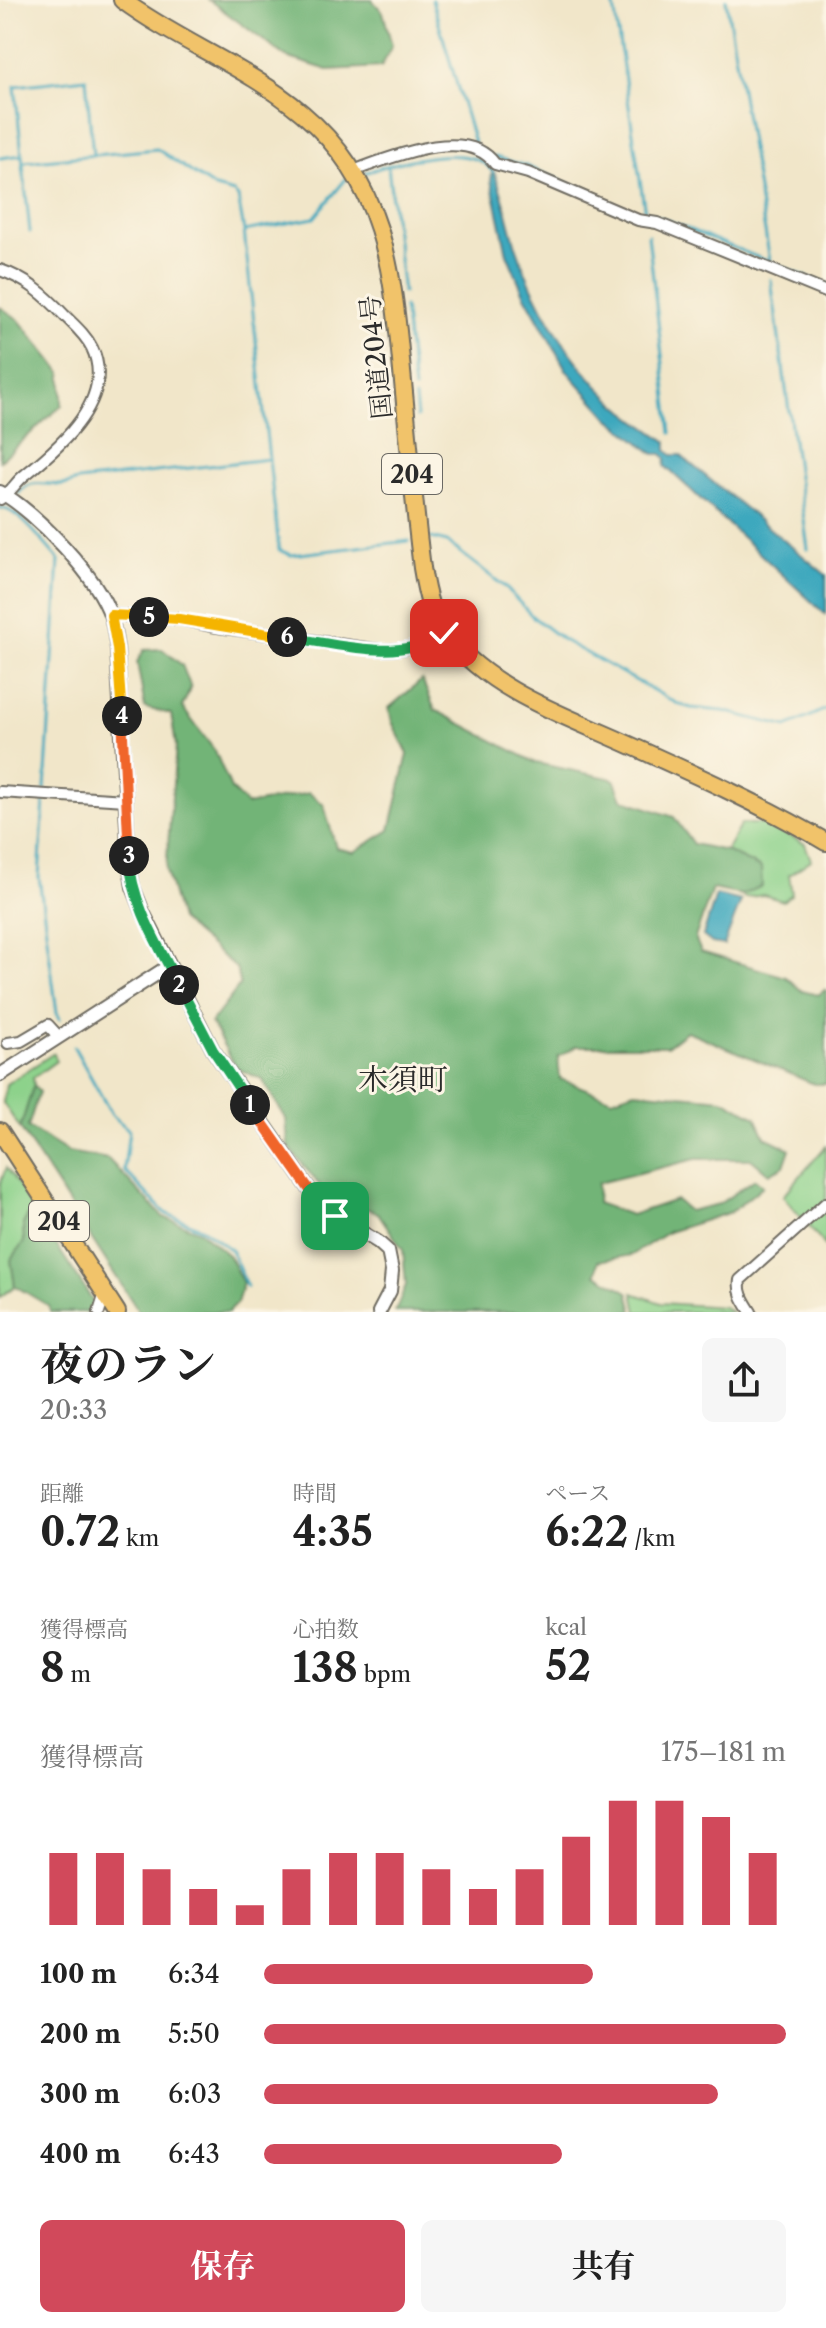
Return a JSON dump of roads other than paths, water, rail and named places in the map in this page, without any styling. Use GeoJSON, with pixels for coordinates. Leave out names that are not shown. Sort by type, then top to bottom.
{"type":"FeatureCollection","features":[{"type":"Feature","properties":{"kind":"highway","name":"国道204号"},"geometry":{"type":"LineString","coordinates":[[122,0],[279,95],[324,134],[353,171],[381,229],[392,277],[422,568],[433,614],[444,633],[475,665],[515,693],[730,791],[826,842]]}},
{"type":"Feature","properties":{"kind":"highway","name":"204"},"geometry":{"type":"LineString","coordinates":[[0,1131],[117,1312]]}},
{"type":"Feature","properties":{"kind":"street"},"geometry":{"type":"LineString","coordinates":[[353,171],[413,149],[435,146],[467,148],[491,158],[495,164],[528,173],[638,220],[657,223],[826,292]]}},
{"type":"Feature","properties":{"kind":"street"},"geometry":{"type":"LineString","coordinates":[[0,270],[19,276],[49,299],[87,339],[97,366],[97,387],[84,413],[48,457],[2,495],[55,538],[80,566],[111,615],[117,648],[133,887],[169,966],[213,1050],[312,1193],[335,1216],[388,1251],[392,1271],[390,1291],[379,1312]]}},
{"type":"Feature","properties":{"kind":"street"},"geometry":{"type":"LineString","coordinates":[[111,615],[179,619],[380,650],[408,650],[430,643],[444,633]]}},
{"type":"Feature","properties":{"kind":"street"},"geometry":{"type":"LineString","coordinates":[[0,792],[126,800]]}},
{"type":"Feature","properties":{"kind":"street"},"geometry":{"type":"LineString","coordinates":[[0,1075],[169,966]]}},
{"type":"Feature","properties":{"kind":"street"},"geometry":{"type":"LineString","coordinates":[[8,1043],[21,1041],[48,1025],[59,1037]]}},
{"type":"Feature","properties":{"kind":"street"},"geometry":{"type":"LineString","coordinates":[[751,1312],[742,1298],[740,1280],[826,1203]]}},
{"type":"Feature","properties":{"kind":"street"},"geometry":{"type":"LineString","coordinates":[[99,1312],[105,1293]]}},
{"type":"Feature","properties":{"kind":"water"},"geometry":{"type":"Polygon","coordinates":[[[493,170],[516,246],[533,289],[555,330],[582,368],[613,401],[667,442],[667,450],[672,455],[680,455],[826,575],[826,615],[665,466],[666,458],[662,454],[654,454],[609,418],[567,371],[524,294],[507,254],[491,180],[493,170]]]}},
{"type":"Feature","properties":{"kind":"water"},"geometry":{"type":"Polygon","coordinates":[[[716,895],[741,901],[724,945],[712,943],[703,936],[716,895]]]}},
{"type":"Feature","properties":{"kind":"waterway"},"geometry":{"type":"LineString","coordinates":[[432,0],[475,146]]}},
{"type":"Feature","properties":{"kind":"waterway"},"geometry":{"type":"LineString","coordinates":[[613,0],[645,213]]}},
{"type":"Feature","properties":{"kind":"waterway"},"geometry":{"type":"LineString","coordinates":[[726,0],[770,261]]}},
{"type":"Feature","properties":{"kind":"waterway"},"geometry":{"type":"LineString","coordinates":[[22,155],[15,86],[86,78],[93,155]]}},
{"type":"Feature","properties":{"kind":"waterway"},"geometry":{"type":"LineString","coordinates":[[24,162],[157,149],[215,188],[234,193],[238,197],[244,231],[279,550],[291,555],[409,541]]}},
{"type":"Feature","properties":{"kind":"waterway"},"geometry":{"type":"LineString","coordinates":[[0,158],[22,155],[30,232]]}},
{"type":"Feature","properties":{"kind":"waterway"},"geometry":{"type":"LineString","coordinates":[[364,173],[412,160],[451,156],[483,162],[493,172]]}},
{"type":"Feature","properties":{"kind":"waterway"},"geometry":{"type":"LineString","coordinates":[[495,157],[526,166],[635,213],[656,216],[826,285]]}},
{"type":"Feature","properties":{"kind":"waterway"},"geometry":{"type":"LineString","coordinates":[[388,166],[403,293]]}},
{"type":"Feature","properties":{"kind":"waterway"},"geometry":{"type":"LineString","coordinates":[[244,231],[314,218],[346,179]]}},
{"type":"Feature","properties":{"kind":"waterway"},"geometry":{"type":"LineString","coordinates":[[648,235],[671,433]]}},
{"type":"Feature","properties":{"kind":"waterway"},"geometry":{"type":"LineString","coordinates":[[771,280],[808,549]]}},
{"type":"Feature","properties":{"kind":"waterway"},"geometry":{"type":"LineString","coordinates":[[404,307],[414,389]]}},
{"type":"Feature","properties":{"kind":"waterway"},"geometry":{"type":"LineString","coordinates":[[415,398],[417,417]]}},
{"type":"Feature","properties":{"kind":"waterway"},"geometry":{"type":"LineString","coordinates":[[19,493],[37,483],[63,485],[268,459]]}},
{"type":"Feature","properties":{"kind":"waterway"},"geometry":{"type":"LineString","coordinates":[[0,508],[24,521],[59,560],[45,789]]}},
{"type":"Feature","properties":{"kind":"waterway"},"geometry":{"type":"LineString","coordinates":[[431,538],[447,542],[505,587],[533,617],[563,640],[678,704],[723,711],[787,727],[826,709]]}},
{"type":"Feature","properties":{"kind":"waterway"},"geometry":{"type":"LineString","coordinates":[[44,800],[39,877],[60,1019]]}},
{"type":"Feature","properties":{"kind":"waterway"},"geometry":{"type":"LineString","coordinates":[[74,1047],[112,1115],[129,1130],[124,1170],[165,1213],[203,1229],[231,1250],[247,1287]]}},
{"type":"Feature","properties":{"kind":"district","name":"木須町"},"geometry":{"type":"Point","coordinates":[403,1079]}}]}
